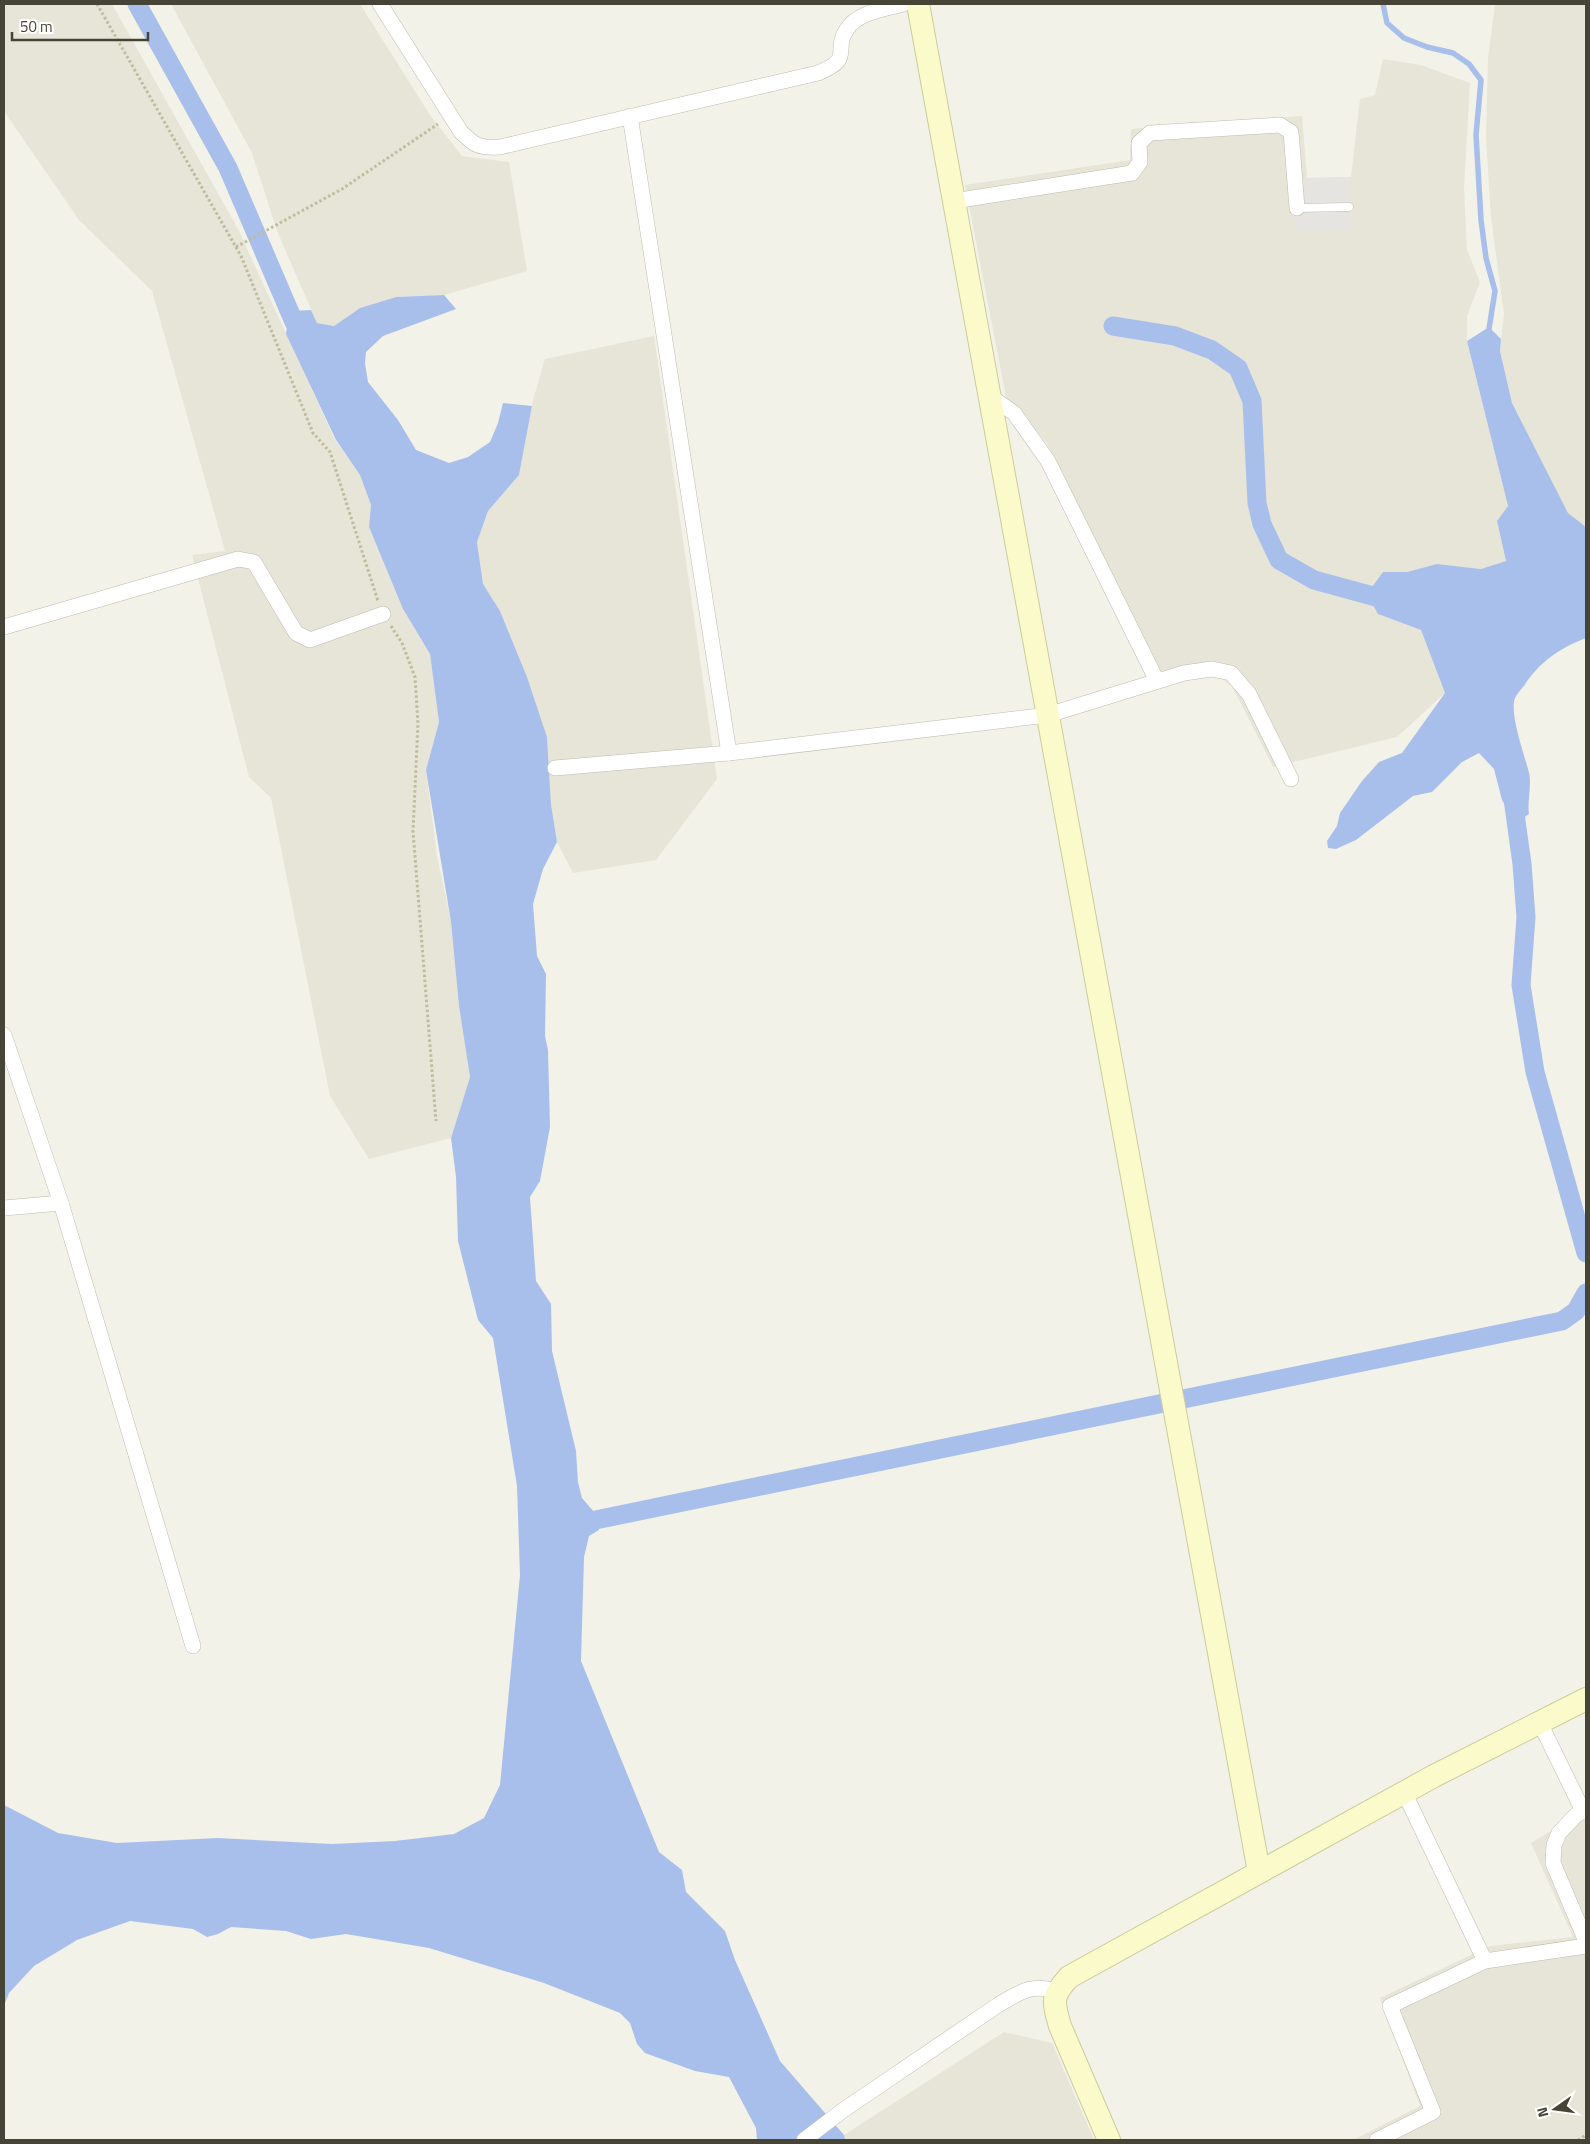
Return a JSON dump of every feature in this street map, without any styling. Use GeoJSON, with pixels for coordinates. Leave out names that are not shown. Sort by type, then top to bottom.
{"type":"FeatureCollection","features":[{"type":"Feature","properties":{"kind":"street"},"geometry":{"type":"LineString","coordinates":[[380,4],[467,138],[483,148],[500,147],[818,73],[834,66],[842,54],[843,38],[847,28],[860,17],[903,4]]}},
{"type":"Feature","properties":{"kind":"street"},"geometry":{"type":"LineString","coordinates":[[918,4],[1259,1872]]}},
{"type":"Feature","properties":{"kind":"street"},"geometry":{"type":"LineString","coordinates":[[630,116],[729,753]]}},
{"type":"Feature","properties":{"kind":"street"},"geometry":{"type":"LineString","coordinates":[[954,200],[1132,173],[1140,162],[1139,143],[1150,133],[1280,125],[1291,132],[1297,208]]}},
{"type":"Feature","properties":{"kind":"street"},"geometry":{"type":"LineString","coordinates":[[990,396],[1014,413],[1048,461],[1157,681]]}},
{"type":"Feature","properties":{"kind":"street"},"geometry":{"type":"LineString","coordinates":[[4,627],[238,559],[254,562],[296,633],[310,640],[383,614]]}},
{"type":"Feature","properties":{"kind":"street"},"geometry":{"type":"LineString","coordinates":[[555,768],[729,753],[1048,715],[1184,673],[1212,669],[1231,673],[1249,694],[1292,779]]}},
{"type":"Feature","properties":{"kind":"street"},"geometry":{"type":"LineString","coordinates":[[4,1035],[61,1203],[193,1646]]}},
{"type":"Feature","properties":{"kind":"street"},"geometry":{"type":"LineString","coordinates":[[4,1208],[61,1203]]}},
{"type":"Feature","properties":{"kind":"street"},"geometry":{"type":"LineString","coordinates":[[1109,2140],[1060,2026],[1055,2006],[1056,1991],[1069,1977],[1404,1792],[1586,1699]]}},
{"type":"Feature","properties":{"kind":"street"},"geometry":{"type":"LineString","coordinates":[[1540,1723],[1585,1810],[1576,1815],[1559,1833],[1554,1845],[1553,1863],[1586,1941]]}},
{"type":"Feature","properties":{"kind":"street"},"geometry":{"type":"LineString","coordinates":[[1404,1792],[1485,1960]]}},
{"type":"Feature","properties":{"kind":"street"},"geometry":{"type":"LineString","coordinates":[[1377,2140],[1433,2112],[1390,2006],[1485,1960],[1586,1946]]}},
{"type":"Feature","properties":{"kind":"street"},"geometry":{"type":"LineString","coordinates":[[804,2140],[833,2118],[990,2011],[1022,1992],[1037,1987],[1056,1991]]}},
{"type":"Feature","properties":{"kind":"lane"},"geometry":{"type":"LineString","coordinates":[[1297,208],[1349,207]]}},
{"type":"Feature","properties":{"kind":"path"},"geometry":{"type":"LineString","coordinates":[[97,4],[237,247],[314,432],[330,452],[383,614],[402,644],[415,677],[418,724],[413,831],[436,1121]]}},
{"type":"Feature","properties":{"kind":"path"},"geometry":{"type":"LineString","coordinates":[[237,247],[342,189],[451,115]]}},
{"type":"Feature","properties":{"kind":"path"},"geometry":{"type":"LineString","coordinates":[[1578,2140],[1586,2135]]}},
{"type":"Feature","properties":{"kind":"shaded area"},"geometry":{"type":"Polygon","coordinates":[[[4,4],[112,4],[238,229],[335,440],[360,475],[371,505],[369,527],[403,609],[430,654],[439,722],[426,770],[437,856],[451,922],[459,1006],[470,1077],[451,1138],[369,1159],[330,1096],[271,798],[249,777],[192,555],[225,551],[152,291],[79,220],[4,111],[4,4]]]}},
{"type":"Feature","properties":{"kind":"shaded area"},"geometry":{"type":"Polygon","coordinates":[[[171,4],[360,4],[430,115],[462,156],[509,162],[527,271],[444,295],[395,297],[360,308],[334,326],[317,323],[277,231],[252,153],[171,4]]]}},
{"type":"Feature","properties":{"kind":"shaded area"},"geometry":{"type":"Polygon","coordinates":[[[1495,4],[1586,4],[1586,527],[1568,513],[1512,403],[1500,351],[1504,314],[1491,218],[1486,137],[1488,58],[1495,4]]]}},
{"type":"Feature","properties":{"kind":"shaded area"},"geometry":{"type":"Polygon","coordinates":[[[1383,59],[1421,65],[1470,83],[1464,188],[1467,250],[1480,282],[1467,316],[1467,341],[1508,506],[1497,521],[1506,561],[1481,569],[1437,564],[1407,572],[1383,572],[1378,614],[1421,630],[1445,693],[1397,737],[1273,767],[1232,686],[1215,674],[1168,685],[1046,442],[1006,397],[965,185],[1130,160],[1131,129],[1302,116],[1307,178],[1351,177],[1360,99],[1375,95],[1383,59]]]}},
{"type":"Feature","properties":{"kind":"shaded area"},"geometry":{"type":"Polygon","coordinates":[[[1351,177],[1353,230],[1294,231],[1307,178],[1351,177]]]}},
{"type":"Feature","properties":{"kind":"shaded area"},"geometry":{"type":"Polygon","coordinates":[[[654,336],[717,779],[656,860],[573,873],[557,842],[551,804],[547,737],[527,677],[500,611],[483,584],[477,541],[488,511],[519,475],[533,400],[545,359],[654,336]]]}},
{"type":"Feature","properties":{"kind":"shaded area"},"geometry":{"type":"Polygon","coordinates":[[[1586,1810],[1586,2140],[1353,2140],[1420,2106],[1380,1998],[1490,1946],[1573,1937],[1531,1843],[1586,1810]]]}},
{"type":"Feature","properties":{"kind":"shaded area"},"geometry":{"type":"Polygon","coordinates":[[[1004,2032],[1052,2043],[1094,2140],[845,2140],[844,2135],[1004,2032]]]}},
{"type":"Feature","properties":{"kind":"water"},"geometry":{"type":"Polygon","coordinates":[[[444,295],[456,309],[383,336],[366,352],[365,363],[368,382],[398,420],[416,450],[449,463],[468,457],[490,442],[498,423],[503,403],[532,406],[519,475],[488,511],[477,542],[483,584],[500,611],[527,677],[547,737],[551,804],[557,842],[543,869],[533,904],[537,956],[546,974],[545,1036],[548,1050],[550,1127],[540,1181],[530,1197],[536,1281],[551,1304],[552,1351],[576,1451],[578,1482],[582,1498],[600,1519],[599,1530],[589,1536],[584,1557],[581,1661],[659,1852],[682,1870],[686,1892],[725,1931],[735,1960],[780,2061],[844,2135],[845,2140],[757,2140],[756,2128],[729,2077],[695,2071],[645,2053],[637,2044],[630,2023],[620,2013],[544,1983],[429,1948],[346,1934],[311,1939],[286,1931],[231,1927],[207,1937],[193,1929],[130,1921],[77,1940],[34,1966],[9,1993],[4,2006],[4,1805],[58,1833],[117,1843],[218,1838],[332,1844],[395,1841],[454,1834],[484,1818],[500,1785],[520,1575],[517,1486],[493,1338],[478,1320],[458,1241],[456,1177],[451,1138],[470,1077],[459,1006],[451,922],[426,770],[439,722],[430,654],[403,609],[369,527],[371,505],[360,475],[336,440],[286,334],[289,311],[311,310],[317,323],[334,326],[360,308],[396,297],[444,295]]]}},
{"type":"Feature","properties":{"kind":"water"},"geometry":{"type":"Polygon","coordinates":[[[1489,327],[1501,339],[1500,351],[1512,403],[1568,513],[1586,527],[1586,638],[1567,646],[1543,663],[1515,698],[1514,714],[1530,778],[1529,814],[1516,823],[1502,800],[1494,769],[1479,753],[1462,762],[1432,792],[1413,796],[1356,840],[1336,849],[1328,848],[1327,841],[1337,826],[1340,813],[1362,781],[1379,762],[1402,753],[1445,693],[1421,630],[1378,614],[1367,594],[1383,572],[1407,572],[1437,564],[1481,569],[1506,561],[1497,521],[1508,506],[1467,341],[1489,327]]]}},
{"type":"Feature","properties":{"kind":"waterway"},"geometry":{"type":"LineString","coordinates":[[137,4],[228,168],[294,322],[302,334]]}},
{"type":"Feature","properties":{"kind":"waterway"},"geometry":{"type":"LineString","coordinates":[[1383,4],[1387,23],[1404,38],[1427,47],[1453,53],[1469,64],[1481,80],[1476,135],[1481,220],[1486,258],[1495,291],[1488,335]]}},
{"type":"Feature","properties":{"kind":"waterway"},"geometry":{"type":"LineString","coordinates":[[1113,326],[1175,336],[1212,350],[1238,368],[1252,401],[1257,503],[1262,524],[1279,560],[1314,580],[1391,601]]}},
{"type":"Feature","properties":{"kind":"waterway"},"geometry":{"type":"LineString","coordinates":[[1513,799],[1522,864],[1526,917],[1521,985],[1535,1072],[1586,1253]]}},
{"type":"Feature","properties":{"kind":"waterway"},"geometry":{"type":"LineString","coordinates":[[576,1524],[1562,1321],[1576,1311],[1586,1293]]}}]}
